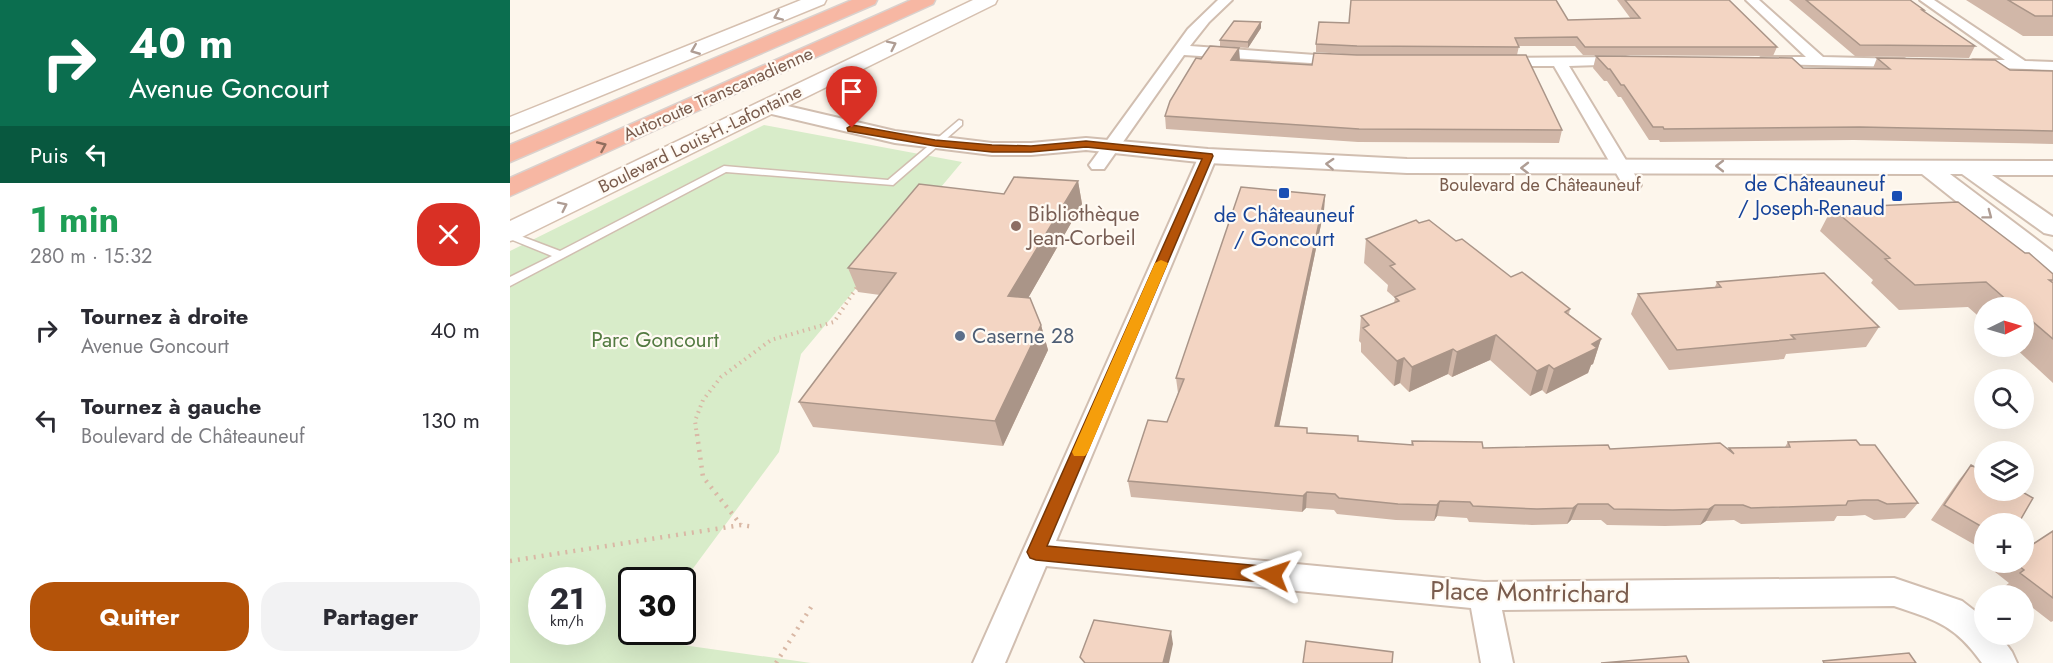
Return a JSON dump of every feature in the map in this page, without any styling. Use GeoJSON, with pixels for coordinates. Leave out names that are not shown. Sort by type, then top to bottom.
{"type":"FeatureCollection","features":[{"type":"Feature","properties":{"kind":"highway","name":"Autoroute Transcanadienne"},"geometry":{"type":"LineString","coordinates":[[510,154],[868,0]]}},
{"type":"Feature","properties":{"kind":"highway"},"geometry":{"type":"LineString","coordinates":[[510,168],[891,0]]}},
{"type":"Feature","properties":{"kind":"highway","name":"Autoroute Transcanadienne"},"geometry":{"type":"LineString","coordinates":[[510,188],[926,0]]}},
{"type":"Feature","properties":{"kind":"main road","name":"Boulevard Louis-H.-Lafontaine"},"geometry":{"type":"LineString","coordinates":[[510,233],[988,0]]}},
{"type":"Feature","properties":{"kind":"main road"},"geometry":{"type":"LineString","coordinates":[[510,126],[811,1]]}},
{"type":"Feature","properties":{"kind":"street"},"geometry":{"type":"LineString","coordinates":[[1098,165],[1204,19],[1226,0]]}},
{"type":"Feature","properties":{"kind":"street"},"geometry":{"type":"LineString","coordinates":[[1752,0],[1818,61]]}},
{"type":"Feature","properties":{"kind":"street"},"geometry":{"type":"LineString","coordinates":[[1926,0],[2021,65]]}},
{"type":"Feature","properties":{"kind":"street"},"geometry":{"type":"LineString","coordinates":[[1180,50],[1356,61]]}},
{"type":"Feature","properties":{"kind":"street"},"geometry":{"type":"LineString","coordinates":[[1480,62],[1644,60]]}},
{"type":"Feature","properties":{"kind":"street"},"geometry":{"type":"LineString","coordinates":[[1747,61],[1914,63]]}},
{"type":"Feature","properties":{"kind":"street"},"geometry":{"type":"LineString","coordinates":[[1559,62],[1626,176]]}},
{"type":"Feature","properties":{"kind":"street"},"geometry":{"type":"LineString","coordinates":[[1961,64],[2053,66]]}},
{"type":"Feature","properties":{"kind":"street","name":"Boulevard de Châteauneuf"},"geometry":{"type":"LineString","coordinates":[[766,107],[852,128],[935,143],[1031,149],[1066,144],[1113,146],[1204,165]]}},
{"type":"Feature","properties":{"kind":"street","name":"Boulevard de Châteauneuf"},"geometry":{"type":"LineString","coordinates":[[1031,149],[1066,161],[1098,165],[1204,165],[1410,185],[1925,166],[2053,168]]}},
{"type":"Feature","properties":{"kind":"street"},"geometry":{"type":"LineString","coordinates":[[989,663],[1204,165]]}},
{"type":"Feature","properties":{"kind":"street"},"geometry":{"type":"LineString","coordinates":[[1925,166],[2053,265]]}},
{"type":"Feature","properties":{"kind":"street"},"geometry":{"type":"LineString","coordinates":[[1965,166],[2053,228]]}},
{"type":"Feature","properties":{"kind":"street","name":"Boulevard de Châteauneuf"},"geometry":{"type":"LineString","coordinates":[[1626,176],[2053,185]]}},
{"type":"Feature","properties":{"kind":"street","name":"Place Montrichard"},"geometry":{"type":"LineString","coordinates":[[1036,552],[1484,596],[1894,592],[1951,611],[1979,633],[2001,663]]}},
{"type":"Feature","properties":{"kind":"street"},"geometry":{"type":"LineString","coordinates":[[1484,596],[1497,663]]}},
{"type":"Feature","properties":{"kind":"lane"},"geometry":{"type":"LineString","coordinates":[[510,282],[724,169],[890,183],[959,123]]}},
{"type":"Feature","properties":{"kind":"lane"},"geometry":{"type":"LineString","coordinates":[[510,233],[561,255]]}},
{"type":"Feature","properties":{"kind":"path"},"geometry":{"type":"LineString","coordinates":[[741,525],[703,477],[695,421],[703,400],[721,377],[771,340],[834,322],[864,276]]}},
{"type":"Feature","properties":{"kind":"path"},"geometry":{"type":"LineString","coordinates":[[510,561],[741,525],[755,527]]}},
{"type":"Feature","properties":{"kind":"path"},"geometry":{"type":"LineString","coordinates":[[776,663],[813,604]]}},
{"type":"Feature","properties":{"kind":"green space","name":"Parc Goncourt"},"geometry":{"type":"Polygon","coordinates":[[[764,125],[962,162],[801,354],[779,452],[694,567],[618,567],[618,645],[683,645],[811,663],[510,663],[510,251],[764,125]]]}},
{"type":"Feature","properties":{"kind":"building"},"geometry":{"type":"Polygon","coordinates":[[[1351,0],[1556,0],[1568,20],[1640,18],[1625,0],[1729,0],[1777,47],[1585,47],[1577,37],[1515,38],[1519,47],[1316,44],[1319,22],[1349,23],[1351,0]]]}},
{"type":"Feature","properties":{"kind":"building"},"geometry":{"type":"Polygon","coordinates":[[[1806,0],[1910,0],[1975,46],[1860,45],[1806,0]]]}},
{"type":"Feature","properties":{"kind":"building"},"geometry":{"type":"Polygon","coordinates":[[[2008,0],[2053,0],[2053,16],[2035,16],[2008,0]]]}},
{"type":"Feature","properties":{"kind":"building"},"geometry":{"type":"Polygon","coordinates":[[[1234,21],[1261,22],[1248,42],[1220,40],[1234,21]]]}},
{"type":"Feature","properties":{"kind":"building"},"geometry":{"type":"Polygon","coordinates":[[[1210,46],[1239,48],[1231,60],[1312,65],[1314,53],[1526,55],[1562,130],[1359,129],[1165,116],[1170,101],[1196,58],[1201,59],[1210,46]]]}},
{"type":"Feature","properties":{"kind":"building"},"geometry":{"type":"Polygon","coordinates":[[[1596,56],[1792,58],[1803,68],[1890,69],[1877,58],[1995,60],[2010,70],[2053,71],[2053,131],[1860,127],[1664,129],[1653,127],[1624,85],[1621,85],[1610,69],[1596,56]]]}},
{"type":"Feature","properties":{"kind":"building","name":"Caserne 28"},"geometry":{"type":"Polygon","coordinates":[[[1014,177],[1078,181],[1008,296],[1030,298],[1041,325],[995,421],[799,402],[896,273],[848,268],[919,184],[1004,194],[1014,177]]]}},
{"type":"Feature","properties":{"kind":"building"},"geometry":{"type":"Polygon","coordinates":[[[1241,187],[1325,195],[1275,426],[1307,428],[1307,433],[1358,436],[1358,441],[1413,445],[1412,441],[1482,442],[1483,448],[1608,445],[1610,449],[1720,443],[1734,454],[1729,448],[1790,447],[1788,442],[1856,440],[1860,445],[1875,445],[1918,503],[1887,504],[1878,500],[1863,500],[1848,501],[1846,505],[1751,508],[1743,505],[1715,505],[1709,509],[1673,510],[1614,509],[1608,504],[1578,504],[1573,508],[1537,509],[1473,506],[1470,502],[1440,501],[1437,505],[1398,504],[1339,498],[1335,494],[1307,492],[1303,496],[1128,481],[1148,420],[1167,422],[1184,379],[1176,378],[1241,187]]]}},
{"type":"Feature","properties":{"kind":"building"},"geometry":{"type":"Polygon","coordinates":[[[1958,202],[2025,253],[2029,253],[2053,274],[2053,280],[2049,280],[2053,283],[2053,339],[2034,323],[2034,297],[2003,297],[1986,282],[1915,285],[1885,259],[1890,258],[1832,208],[1958,202]]]}},
{"type":"Feature","properties":{"kind":"building"},"geometry":{"type":"Polygon","coordinates":[[[1416,220],[1419,223],[1429,220],[1456,241],[1462,239],[1511,277],[1522,272],[1570,309],[1565,312],[1601,339],[1592,344],[1597,348],[1554,369],[1549,365],[1537,371],[1496,335],[1457,352],[1453,349],[1412,367],[1404,358],[1397,361],[1363,328],[1369,325],[1361,316],[1399,301],[1395,297],[1415,289],[1390,266],[1395,264],[1366,239],[1416,220]]]}},
{"type":"Feature","properties":{"kind":"building"},"geometry":{"type":"Polygon","coordinates":[[[1824,273],[1879,327],[1791,335],[1795,339],[1677,350],[1638,294],[1721,287],[1717,282],[1824,273]]]}},
{"type":"Feature","properties":{"kind":"building"},"geometry":{"type":"Polygon","coordinates":[[[1971,465],[1974,467],[1974,501],[2031,501],[2024,513],[1974,513],[1974,522],[1944,505],[1971,465]]]}},
{"type":"Feature","properties":{"kind":"building"},"geometry":{"type":"Polygon","coordinates":[[[2053,531],[2053,598],[2020,573],[2034,573],[2034,543],[2053,531]]]}},
{"type":"Feature","properties":{"kind":"building"},"geometry":{"type":"Polygon","coordinates":[[[1094,620],[1171,631],[1163,663],[1085,663],[1080,657],[1094,620]]]}},
{"type":"Feature","properties":{"kind":"building"},"geometry":{"type":"Polygon","coordinates":[[[1306,641],[1393,652],[1392,663],[1303,663],[1306,641]]]}},
{"type":"Feature","properties":{"kind":"building"},"geometry":{"type":"Polygon","coordinates":[[[1909,653],[1916,663],[1824,663],[1823,661],[1909,653]]]}},
{"type":"Feature","properties":{"kind":"building"},"geometry":{"type":"Polygon","coordinates":[[[1686,656],[1689,663],[1601,663],[1686,656]]]}},
{"type":"Feature","properties":{"kind":"slow traffic"},"geometry":{"type":"LineString","coordinates":[[1080,452],[1161,263]]}},
{"type":"Feature","properties":{"kind":"place","name":"de Châteauneuf / Goncourt"},"geometry":{"type":"Point","coordinates":[1284,193]}},
{"type":"Feature","properties":{"kind":"place","name":"de Châteauneuf / Joseph-Renaud"},"geometry":{"type":"Point","coordinates":[1897,196]}},
{"type":"Feature","properties":{"kind":"place","name":"Bibliothèque Jean-Corbeil"},"geometry":{"type":"Point","coordinates":[1016,226]}},
{"type":"Feature","properties":{"kind":"place","name":"Caserne 28"},"geometry":{"type":"Point","coordinates":[960,336]}},
{"type":"Feature","properties":{"kind":"route"},"geometry":{"type":"LineString","coordinates":[[852,128],[935,143],[992,148],[1031,149],[1066,144],[1086,144],[1208,156],[1036,552],[1272,575]]}}]}
